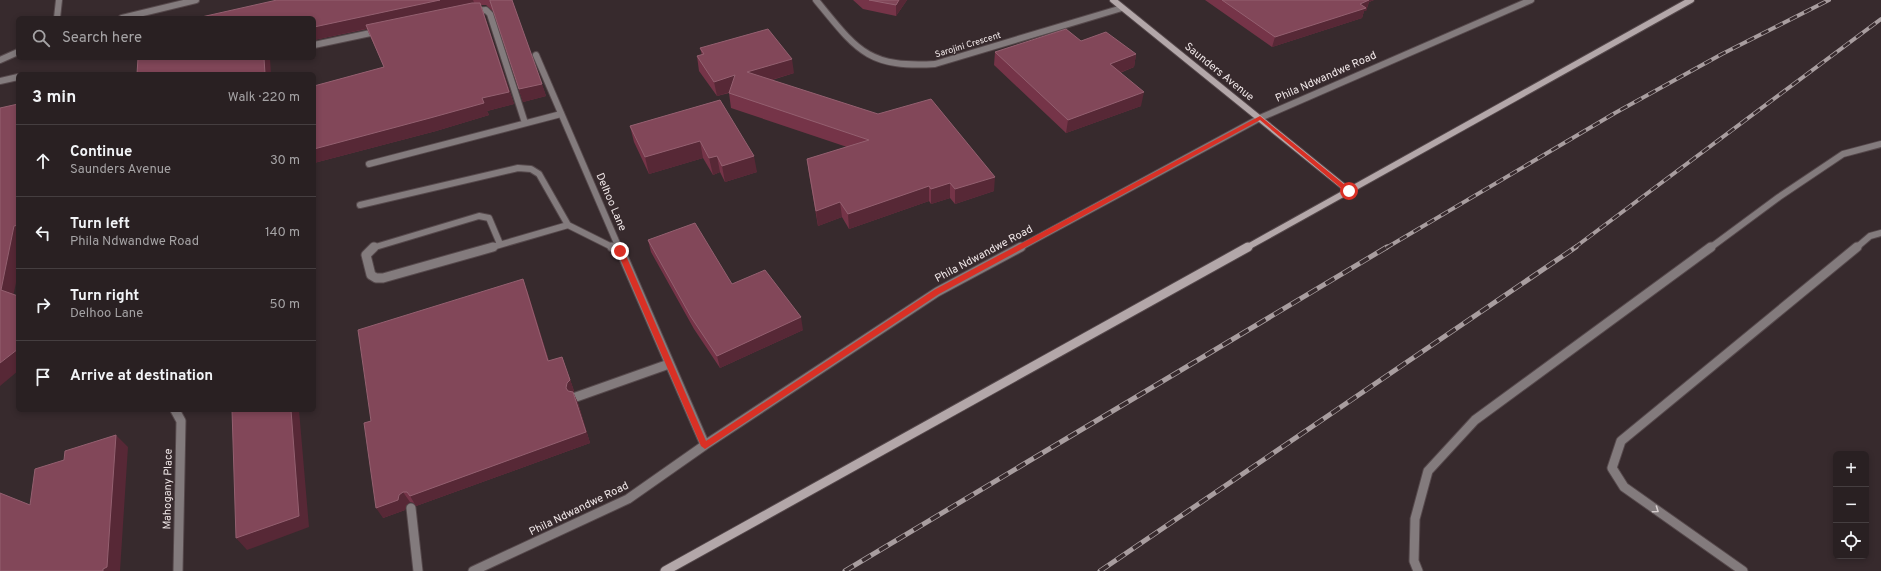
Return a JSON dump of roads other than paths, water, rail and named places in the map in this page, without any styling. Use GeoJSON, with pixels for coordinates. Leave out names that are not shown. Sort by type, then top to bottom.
{"type":"FeatureCollection","features":[{"type":"Feature","properties":{"kind":"street"},"geometry":{"type":"LineString","coordinates":[[57,16],[59,0]]}},
{"type":"Feature","properties":{"kind":"street"},"geometry":{"type":"LineString","coordinates":[[130,16],[196,0]]}},
{"type":"Feature","properties":{"kind":"street","name":"Sarojini Crescent"},"geometry":{"type":"LineString","coordinates":[[816,0],[846,36],[874,59],[906,66],[935,64],[1122,8]]}},
{"type":"Feature","properties":{"kind":"street","name":"Saunders Avenue"},"geometry":{"type":"LineString","coordinates":[[1113,0],[1349,191]]}},
{"type":"Feature","properties":{"kind":"street","name":"Phila Ndwandwe Road"},"geometry":{"type":"LineString","coordinates":[[473,571],[628,499],[937,292],[1260,118],[1531,0]]}},
{"type":"Feature","properties":{"kind":"street"},"geometry":{"type":"LineString","coordinates":[[665,571],[1691,0]]}},
{"type":"Feature","properties":{"kind":"street"},"geometry":{"type":"LineString","coordinates":[[469,12],[486,10],[490,14],[525,123]]}},
{"type":"Feature","properties":{"kind":"street"},"geometry":{"type":"LineString","coordinates":[[316,46],[384,30]]}},
{"type":"Feature","properties":{"kind":"street"},"geometry":{"type":"LineString","coordinates":[[0,60],[16,53]]}},
{"type":"Feature","properties":{"kind":"street","name":"Delhoo Lane"},"geometry":{"type":"LineString","coordinates":[[536,55],[705,446]]}},
{"type":"Feature","properties":{"kind":"street"},"geometry":{"type":"LineString","coordinates":[[0,81],[16,77]]}},
{"type":"Feature","properties":{"kind":"street"},"geometry":{"type":"LineString","coordinates":[[369,164],[562,114]]}},
{"type":"Feature","properties":{"kind":"street"},"geometry":{"type":"LineString","coordinates":[[1418,571],[1414,561],[1415,519],[1428,471],[1475,420],[1779,197],[1843,154],[1881,144]]}},
{"type":"Feature","properties":{"kind":"street"},"geometry":{"type":"LineString","coordinates":[[360,205],[518,168],[531,169],[539,174],[568,225],[620,251]]}},
{"type":"Feature","properties":{"kind":"street"},"geometry":{"type":"LineString","coordinates":[[500,244],[489,218],[479,216],[377,245],[370,249],[366,255],[371,275],[376,278],[382,278],[568,225]]}},
{"type":"Feature","properties":{"kind":"street"},"geometry":{"type":"LineString","coordinates":[[1743,571],[1624,487],[1612,468],[1614,455],[1621,441],[1870,236],[1881,233]]}},
{"type":"Feature","properties":{"kind":"street"},"geometry":{"type":"LineString","coordinates":[[576,397],[669,364]]}},
{"type":"Feature","properties":{"kind":"street","name":"Mahogany Place"},"geometry":{"type":"LineString","coordinates":[[176,412],[181,421],[178,571]]}},
{"type":"Feature","properties":{"kind":"street"},"geometry":{"type":"LineString","coordinates":[[411,508],[418,571]]}},
{"type":"Feature","properties":{"kind":"railway"},"geometry":{"type":"LineString","coordinates":[[1386,248],[1615,113],[1722,54],[1829,0]]}},
{"type":"Feature","properties":{"kind":"railway"},"geometry":{"type":"LineString","coordinates":[[1574,248],[1881,19]]}},
{"type":"Feature","properties":{"kind":"railway"},"geometry":{"type":"LineString","coordinates":[[845,571],[1387,247]]}},
{"type":"Feature","properties":{"kind":"railway"},"geometry":{"type":"LineString","coordinates":[[1100,571],[1576,247]]}}]}
